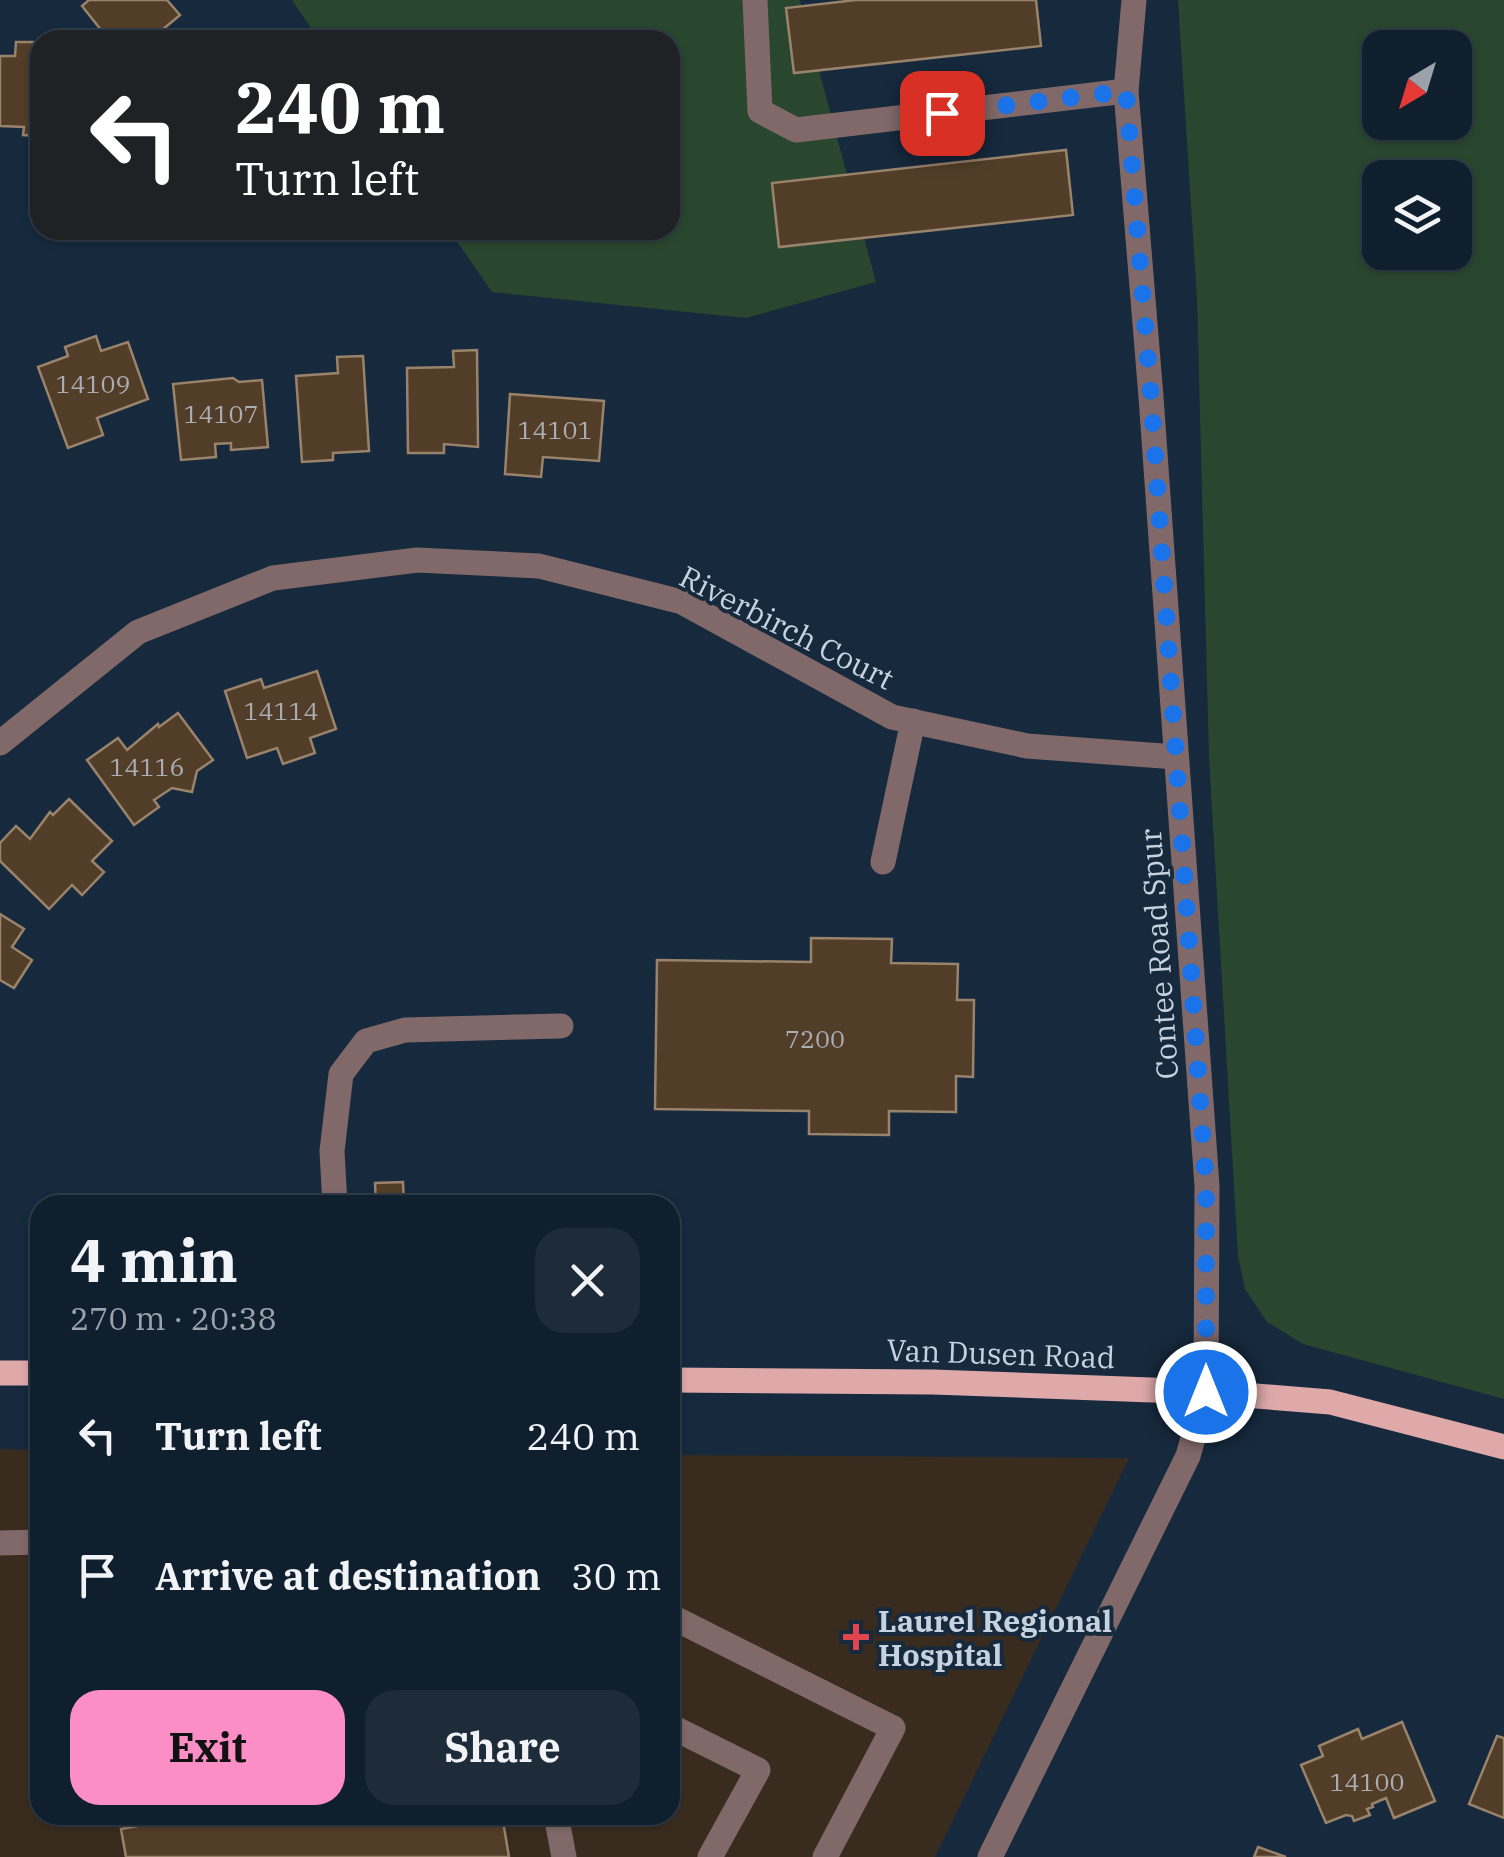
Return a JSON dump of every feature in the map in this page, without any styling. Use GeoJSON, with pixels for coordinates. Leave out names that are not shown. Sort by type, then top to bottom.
{"type":"FeatureCollection","features":[{"type":"Feature","properties":{"kind":"main road"},"geometry":{"type":"LineString","coordinates":[[0,1373],[30,1374]]}},
{"type":"Feature","properties":{"kind":"main road","name":"Van Dusen Road"},"geometry":{"type":"LineString","coordinates":[[680,1380],[933,1382],[1206,1392],[1330,1402],[1504,1447]]}},
{"type":"Feature","properties":{"kind":"street"},"geometry":{"type":"LineString","coordinates":[[755,0],[760,111],[796,130],[1126,91]]}},
{"type":"Feature","properties":{"kind":"street","name":"Contee Road Spur"},"geometry":{"type":"LineString","coordinates":[[990,1857],[1188,1456],[1206,1392],[1206,1186],[1126,91],[1134,0]]}},
{"type":"Feature","properties":{"kind":"street","name":"Riverbirch Court"},"geometry":{"type":"LineString","coordinates":[[0,744],[138,632],[273,578],[417,560],[540,566],[682,602],[892,716],[1026,746],[1176,757]]}},
{"type":"Feature","properties":{"kind":"street"},"geometry":{"type":"LineString","coordinates":[[883,862],[913,721]]}},
{"type":"Feature","properties":{"kind":"street"},"geometry":{"type":"LineString","coordinates":[[334,1195],[332,1151],[341,1074],[366,1041],[405,1030],[560,1026]]}},
{"type":"Feature","properties":{"kind":"street"},"geometry":{"type":"LineString","coordinates":[[0,1544],[30,1542]]}},
{"type":"Feature","properties":{"kind":"street"},"geometry":{"type":"LineString","coordinates":[[680,1621],[893,1728],[825,1857]]}},
{"type":"Feature","properties":{"kind":"street"},"geometry":{"type":"LineString","coordinates":[[680,1731],[758,1770],[710,1857]]}},
{"type":"Feature","properties":{"kind":"street"},"geometry":{"type":"LineString","coordinates":[[558,1825],[564,1857]]}},
{"type":"Feature","properties":{"kind":"shaded area","name":"Laurel Regional Hospital"},"geometry":{"type":"Polygon","coordinates":[[[0,1449],[30,1450],[30,1825],[680,1825],[680,1455],[1129,1458],[935,1857],[0,1857],[0,1449]]]}},
{"type":"Feature","properties":{"kind":"green space"},"geometry":{"type":"Polygon","coordinates":[[[292,0],[800,0],[876,282],[746,318],[492,292],[456,240],[680,240],[680,30],[312,30],[292,0]]]}},
{"type":"Feature","properties":{"kind":"green space"},"geometry":{"type":"Polygon","coordinates":[[[1178,0],[1504,0],[1504,1399],[1303,1344],[1267,1322],[1245,1289],[1238,1256],[1209,758],[1197,300],[1178,0]]]}},
{"type":"Feature","properties":{"kind":"building"},"geometry":{"type":"Polygon","coordinates":[[[89,0],[167,0],[180,15],[162,30],[101,30],[82,6],[89,0]]]}},
{"type":"Feature","properties":{"kind":"building"},"geometry":{"type":"Polygon","coordinates":[[[856,0],[1036,0],[1041,46],[794,73],[786,8],[856,0]]]}},
{"type":"Feature","properties":{"kind":"building"},"geometry":{"type":"Polygon","coordinates":[[[16,42],[30,42],[30,135],[23,135],[24,127],[0,126],[0,56],[15,56],[16,42]]]}},
{"type":"Feature","properties":{"kind":"building"},"geometry":{"type":"Polygon","coordinates":[[[1066,150],[1073,215],[779,247],[772,183],[1066,150]]]}},
{"type":"Feature","properties":{"kind":"building"},"geometry":{"type":"Polygon","coordinates":[[[96,336],[101,351],[128,342],[148,399],[97,418],[103,435],[68,448],[38,367],[68,356],[65,347],[96,336]]]}},
{"type":"Feature","properties":{"kind":"building"},"geometry":{"type":"Polygon","coordinates":[[[477,350],[478,447],[444,444],[444,453],[408,453],[407,368],[454,367],[453,351],[477,350]]]}},
{"type":"Feature","properties":{"kind":"building"},"geometry":{"type":"Polygon","coordinates":[[[363,356],[369,451],[333,453],[333,460],[302,462],[296,376],[338,373],[337,357],[363,356]]]}},
{"type":"Feature","properties":{"kind":"building"},"geometry":{"type":"Polygon","coordinates":[[[233,378],[239,382],[262,380],[268,447],[231,450],[231,443],[215,444],[216,457],[181,460],[173,384],[233,378]]]}},
{"type":"Feature","properties":{"kind":"building"},"geometry":{"type":"Polygon","coordinates":[[[510,394],[604,401],[599,461],[543,457],[541,477],[505,474],[510,394]]]}},
{"type":"Feature","properties":{"kind":"building"},"geometry":{"type":"Polygon","coordinates":[[[317,671],[336,729],[310,738],[315,753],[283,764],[277,748],[247,758],[225,691],[261,679],[264,688],[317,671]]]}},
{"type":"Feature","properties":{"kind":"building"},"geometry":{"type":"Polygon","coordinates":[[[178,713],[213,760],[197,771],[192,792],[172,788],[154,800],[159,807],[134,825],[87,760],[118,738],[127,750],[178,713]]]}},
{"type":"Feature","properties":{"kind":"building"},"geometry":{"type":"Polygon","coordinates":[[[69,799],[112,841],[92,861],[104,872],[82,895],[72,885],[49,909],[0,861],[0,843],[16,826],[30,839],[50,812],[53,815],[69,799]]]}},
{"type":"Feature","properties":{"kind":"building"},"geometry":{"type":"Polygon","coordinates":[[[0,914],[24,929],[12,947],[32,960],[14,988],[0,980],[0,914]]]}},
{"type":"Feature","properties":{"kind":"building"},"geometry":{"type":"Polygon","coordinates":[[[811,938],[892,939],[891,963],[958,964],[957,1000],[974,1000],[973,1077],[956,1076],[956,1112],[889,1111],[889,1135],[809,1134],[809,1111],[655,1109],[657,960],[811,962],[811,938]]]}},
{"type":"Feature","properties":{"kind":"building"},"geometry":{"type":"Polygon","coordinates":[[[403,1182],[404,1195],[376,1195],[375,1183],[403,1182]]]}},
{"type":"Feature","properties":{"kind":"building"},"geometry":{"type":"Polygon","coordinates":[[[1402,1722],[1435,1801],[1394,1818],[1386,1798],[1367,1809],[1370,1815],[1354,1821],[1346,1815],[1326,1823],[1301,1765],[1323,1756],[1319,1746],[1358,1729],[1362,1739],[1402,1722]]]}},
{"type":"Feature","properties":{"kind":"building"},"geometry":{"type":"Polygon","coordinates":[[[1497,1736],[1504,1738],[1504,1818],[1469,1804],[1497,1736]]]}},
{"type":"Feature","properties":{"kind":"building"},"geometry":{"type":"Polygon","coordinates":[[[143,1825],[504,1825],[509,1857],[126,1857],[121,1829],[143,1825]]]}},
{"type":"Feature","properties":{"kind":"building"},"geometry":{"type":"Polygon","coordinates":[[[1258,1847],[1286,1857],[1254,1857],[1258,1847]]]}},
{"type":"Feature","properties":{"kind":"place","name":"Laurel Regional Hospital"},"geometry":{"type":"Point","coordinates":[856,1637]}},
{"type":"Feature","properties":{"kind":"route"},"geometry":{"type":"LineString","coordinates":[[942,113],[1126,91],[1206,1186],[1206,1392]]}}]}
